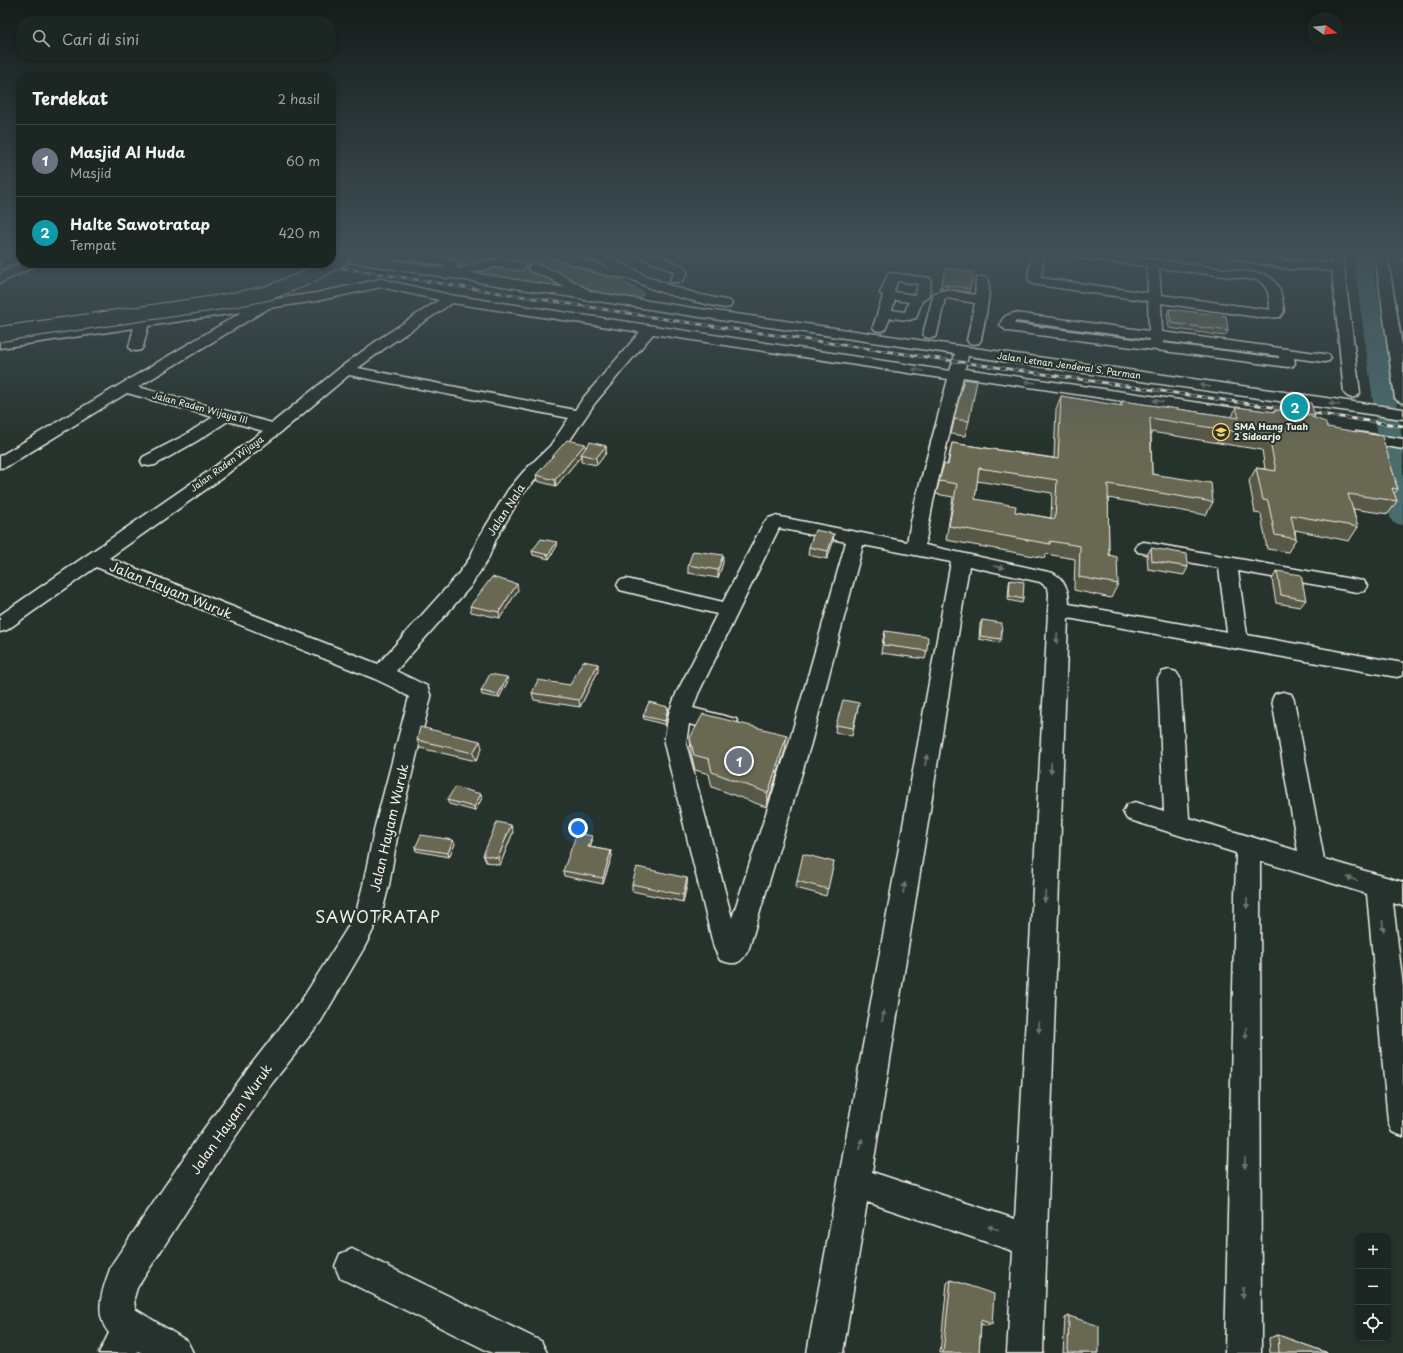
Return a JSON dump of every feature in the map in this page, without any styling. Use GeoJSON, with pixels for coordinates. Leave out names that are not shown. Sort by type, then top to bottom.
{"type":"FeatureCollection","features":[{"type":"Feature","properties":{"kind":"highway"},"geometry":{"type":"LineString","coordinates":[[0,334],[117,317]]}},
{"type":"Feature","properties":{"kind":"highway"},"geometry":{"type":"LineString","coordinates":[[0,344],[182,317]]}},
{"type":"Feature","properties":{"kind":"highway","name":"Jalan Letnan Jenderal S. Parman"},"geometry":{"type":"LineString","coordinates":[[728,317],[962,351],[1366,398],[1402,381]]}},
{"type":"Feature","properties":{"kind":"highway","name":"Jalan Letnan Jenderal S. Parman"},"geometry":{"type":"LineString","coordinates":[[826,317],[882,320],[930,334],[1366,398],[1403,414]]}},
{"type":"Feature","properties":{"kind":"street"},"geometry":{"type":"LineString","coordinates":[[0,463],[244,317]]}},
{"type":"Feature","properties":{"kind":"street","name":"Jalan Raden Wijaya"},"geometry":{"type":"LineString","coordinates":[[0,625],[212,477],[276,429],[346,370],[387,340],[422,317]]}},
{"type":"Feature","properties":{"kind":"street"},"geometry":{"type":"LineString","coordinates":[[566,317],[1276,419]]}},
{"type":"Feature","properties":{"kind":"street"},"geometry":{"type":"LineString","coordinates":[[883,317],[882,320],[901,317]]}},
{"type":"Feature","properties":{"kind":"street"},"geometry":{"type":"LineString","coordinates":[[930,334],[934,317]]}},
{"type":"Feature","properties":{"kind":"street"},"geometry":{"type":"LineString","coordinates":[[974,340],[979,317]]}},
{"type":"Feature","properties":{"kind":"street"},"geometry":{"type":"LineString","coordinates":[[1015,317],[1009,319],[1007,325],[1012,328],[1156,341]]}},
{"type":"Feature","properties":{"kind":"street"},"geometry":{"type":"LineString","coordinates":[[1016,317],[1288,363],[1285,352],[1324,358]]}},
{"type":"Feature","properties":{"kind":"street"},"geometry":{"type":"LineString","coordinates":[[1154,317],[1156,341]]}},
{"type":"Feature","properties":{"kind":"street"},"geometry":{"type":"LineString","coordinates":[[1349,317],[1366,398]]}},
{"type":"Feature","properties":{"kind":"street"},"geometry":{"type":"LineString","coordinates":[[136,347],[142,323]]}},
{"type":"Feature","properties":{"kind":"street"},"geometry":{"type":"LineString","coordinates":[[1400,323],[1402,381]]}},
{"type":"Feature","properties":{"kind":"street","name":"Jalan Nala"},"geometry":{"type":"LineString","coordinates":[[382,674],[463,582],[479,559],[487,539],[514,494],[530,475],[556,449],[589,400],[649,330]]}},
{"type":"Feature","properties":{"kind":"street"},"geometry":{"type":"LineString","coordinates":[[915,549],[924,502],[962,351]]}},
{"type":"Feature","properties":{"kind":"street"},"geometry":{"type":"LineString","coordinates":[[346,370],[579,415]]}},
{"type":"Feature","properties":{"kind":"street","name":"Jalan Raden Wijaya III"},"geometry":{"type":"LineString","coordinates":[[124,388],[276,429]]}},
{"type":"Feature","properties":{"kind":"street"},"geometry":{"type":"LineString","coordinates":[[149,461],[191,438],[226,415]]}},
{"type":"Feature","properties":{"kind":"street"},"geometry":{"type":"LineString","coordinates":[[1340,435],[1403,444]]}},
{"type":"Feature","properties":{"kind":"street"},"geometry":{"type":"LineString","coordinates":[[856,538],[800,743],[736,948],[733,951],[729,951],[675,744],[680,713],[687,694],[772,524],[778,522],[961,558],[1046,577],[1053,581],[1057,586],[1059,591],[1059,609],[1026,1353]]}},
{"type":"Feature","properties":{"kind":"street"},"geometry":{"type":"LineString","coordinates":[[1144,548],[1357,586]]}},
{"type":"Feature","properties":{"kind":"street"},"geometry":{"type":"LineString","coordinates":[[825,1353],[961,558]]}},
{"type":"Feature","properties":{"kind":"street","name":"Jalan Hayam Wuruk"},"geometry":{"type":"LineString","coordinates":[[94,559],[382,674],[419,692],[420,697],[388,826],[376,885],[368,912],[355,939],[311,1011],[260,1076],[209,1148],[124,1276],[118,1290],[116,1308],[125,1341]]}},
{"type":"Feature","properties":{"kind":"street"},"geometry":{"type":"LineString","coordinates":[[1228,563],[1238,642]]}},
{"type":"Feature","properties":{"kind":"street"},"geometry":{"type":"LineString","coordinates":[[627,586],[729,610]]}},
{"type":"Feature","properties":{"kind":"street"},"geometry":{"type":"LineString","coordinates":[[1059,609],[1238,642],[1397,669]]}},
{"type":"Feature","properties":{"kind":"street"},"geometry":{"type":"LineString","coordinates":[[1169,678],[1177,824]]}},
{"type":"Feature","properties":{"kind":"street"},"geometry":{"type":"LineString","coordinates":[[1283,700],[1314,867]]}},
{"type":"Feature","properties":{"kind":"street"},"geometry":{"type":"LineString","coordinates":[[680,713],[748,730]]}},
{"type":"Feature","properties":{"kind":"street"},"geometry":{"type":"LineString","coordinates":[[778,737],[800,743]]}},
{"type":"Feature","properties":{"kind":"street"},"geometry":{"type":"LineString","coordinates":[[1135,812],[1391,891],[1403,1121]]}},
{"type":"Feature","properties":{"kind":"street"},"geometry":{"type":"LineString","coordinates":[[1243,1353],[1248,846]]}},
{"type":"Feature","properties":{"kind":"street"},"geometry":{"type":"LineString","coordinates":[[854,1182],[1030,1240]]}},
{"type":"Feature","properties":{"kind":"street"},"geometry":{"type":"LineString","coordinates":[[352,1266],[529,1353]]}},
{"type":"Feature","properties":{"kind":"street"},"geometry":{"type":"LineString","coordinates":[[125,1341],[175,1353]]}},
{"type":"Feature","properties":{"kind":"building"},"geometry":{"type":"Polygon","coordinates":[[[1170,317],[1226,317],[1228,331],[1171,323],[1170,317]]]}},
{"type":"Feature","properties":{"kind":"building"},"geometry":{"type":"Polygon","coordinates":[[[964,379],[977,381],[969,421],[954,419],[964,379]]]}},
{"type":"Feature","properties":{"kind":"building"},"geometry":{"type":"Polygon","coordinates":[[[1061,396],[1122,406],[1122,401],[1239,418],[1236,407],[1275,412],[1275,410],[1304,414],[1325,422],[1327,427],[1382,436],[1398,489],[1392,488],[1397,501],[1348,494],[1358,527],[1291,515],[1296,539],[1275,535],[1268,501],[1263,500],[1256,468],[1276,471],[1269,437],[1150,418],[1152,474],[1211,483],[1213,502],[1108,484],[1109,555],[1117,557],[1118,584],[1079,577],[1080,546],[1050,541],[1050,544],[949,526],[957,484],[939,481],[944,464],[948,465],[952,443],[1058,459],[1061,396]],[[979,468],[975,499],[1016,506],[1015,512],[1055,519],[1057,480],[979,468]]]}},
{"type":"Feature","properties":{"kind":"building"},"geometry":{"type":"Polygon","coordinates":[[[1282,400],[1311,403],[1315,416],[1285,409],[1282,400]]]}},
{"type":"Feature","properties":{"kind":"building"},"geometry":{"type":"Polygon","coordinates":[[[567,440],[585,444],[555,480],[536,475],[567,440]]]}},
{"type":"Feature","properties":{"kind":"building"},"geometry":{"type":"Polygon","coordinates":[[[590,442],[606,446],[596,458],[581,454],[590,442]]]}},
{"type":"Feature","properties":{"kind":"building"},"geometry":{"type":"Polygon","coordinates":[[[815,530],[834,534],[828,551],[809,547],[815,530]]]}},
{"type":"Feature","properties":{"kind":"building"},"geometry":{"type":"Polygon","coordinates":[[[541,539],[557,542],[548,555],[532,551],[541,539]]]}},
{"type":"Feature","properties":{"kind":"building"},"geometry":{"type":"Polygon","coordinates":[[[1151,548],[1187,554],[1188,567],[1152,561],[1151,548]]]}},
{"type":"Feature","properties":{"kind":"building"},"geometry":{"type":"Polygon","coordinates":[[[693,551],[723,555],[718,570],[688,565],[693,551]]]}},
{"type":"Feature","properties":{"kind":"building"},"geometry":{"type":"Polygon","coordinates":[[[1277,571],[1301,575],[1306,600],[1281,595],[1277,571]]]}},
{"type":"Feature","properties":{"kind":"building"},"geometry":{"type":"Polygon","coordinates":[[[492,577],[517,584],[499,612],[470,606],[492,577]]]}},
{"type":"Feature","properties":{"kind":"building"},"geometry":{"type":"Polygon","coordinates":[[[1010,580],[1024,582],[1023,599],[1009,596],[1010,580]]]}},
{"type":"Feature","properties":{"kind":"building"},"geometry":{"type":"Polygon","coordinates":[[[982,620],[1002,623],[1001,639],[980,636],[982,620]]]}},
{"type":"Feature","properties":{"kind":"building"},"geometry":{"type":"Polygon","coordinates":[[[885,631],[928,637],[927,651],[883,645],[885,631]]]}},
{"type":"Feature","properties":{"kind":"building"},"geometry":{"type":"Polygon","coordinates":[[[583,661],[598,664],[579,700],[532,693],[538,680],[570,685],[583,661]]]}},
{"type":"Feature","properties":{"kind":"building"},"geometry":{"type":"Polygon","coordinates":[[[490,674],[507,677],[498,695],[481,691],[490,674]]]}},
{"type":"Feature","properties":{"kind":"building"},"geometry":{"type":"Polygon","coordinates":[[[843,700],[859,703],[853,728],[836,725],[843,700]]]}},
{"type":"Feature","properties":{"kind":"building"},"geometry":{"type":"Polygon","coordinates":[[[649,702],[668,707],[665,721],[643,716],[649,702]]]}},
{"type":"Feature","properties":{"kind":"building"},"geometry":{"type":"Polygon","coordinates":[[[703,714],[787,735],[768,793],[712,772],[709,759],[694,755],[690,738],[703,714]]]}},
{"type":"Feature","properties":{"kind":"building"},"geometry":{"type":"Polygon","coordinates":[[[420,727],[480,741],[473,753],[417,740],[420,727]]]}},
{"type":"Feature","properties":{"kind":"building"},"geometry":{"type":"Polygon","coordinates":[[[455,787],[481,794],[474,807],[447,800],[455,787]]]}},
{"type":"Feature","properties":{"kind":"building"},"geometry":{"type":"Polygon","coordinates":[[[497,822],[511,825],[498,858],[483,855],[497,822]]]}},
{"type":"Feature","properties":{"kind":"building"},"geometry":{"type":"Polygon","coordinates":[[[577,833],[592,836],[588,847],[611,851],[603,878],[563,871],[577,833]]]}},
{"type":"Feature","properties":{"kind":"building"},"geometry":{"type":"Polygon","coordinates":[[[421,835],[453,840],[448,853],[415,848],[421,835]]]}},
{"type":"Feature","properties":{"kind":"building"},"geometry":{"type":"Polygon","coordinates":[[[803,854],[834,862],[828,889],[797,881],[803,854]]]}},
{"type":"Feature","properties":{"kind":"building"},"geometry":{"type":"Polygon","coordinates":[[[637,867],[687,878],[683,895],[632,884],[637,867]]]}},
{"type":"Feature","properties":{"kind":"building"},"geometry":{"type":"Polygon","coordinates":[[[951,1280],[994,1294],[992,1324],[981,1320],[979,1353],[943,1353],[951,1280]]]}},
{"type":"Feature","properties":{"kind":"building"},"geometry":{"type":"Polygon","coordinates":[[[1069,1316],[1099,1326],[1099,1353],[1068,1353],[1069,1316]]]}},
{"type":"Feature","properties":{"kind":"building"},"geometry":{"type":"Polygon","coordinates":[[[1278,1335],[1328,1353],[1279,1353],[1278,1335]]]}},
{"type":"Feature","properties":{"kind":"waterway"},"geometry":{"type":"LineString","coordinates":[[1372,317],[1390,438]]}},
{"type":"Feature","properties":{"kind":"waterway"},"geometry":{"type":"LineString","coordinates":[[1392,447],[1403,517]]}},
{"type":"Feature","properties":{"kind":"railway"},"geometry":{"type":"LineString","coordinates":[[653,317],[1403,426]]}},
{"type":"Feature","properties":{"kind":"place","name":"Halte Sawotratap"},"geometry":{"type":"Point","coordinates":[1295,407]}},
{"type":"Feature","properties":{"kind":"place","name":"SMA Hang Tuah 2 Sidoarjo"},"geometry":{"type":"Point","coordinates":[1221,432]}},
{"type":"Feature","properties":{"kind":"place","name":"Masjid Al Huda"},"geometry":{"type":"Point","coordinates":[739,761]}},
{"type":"Feature","properties":{"kind":"district","name":"SAWOTRATAP"},"geometry":{"type":"Point","coordinates":[378,917]}}]}
